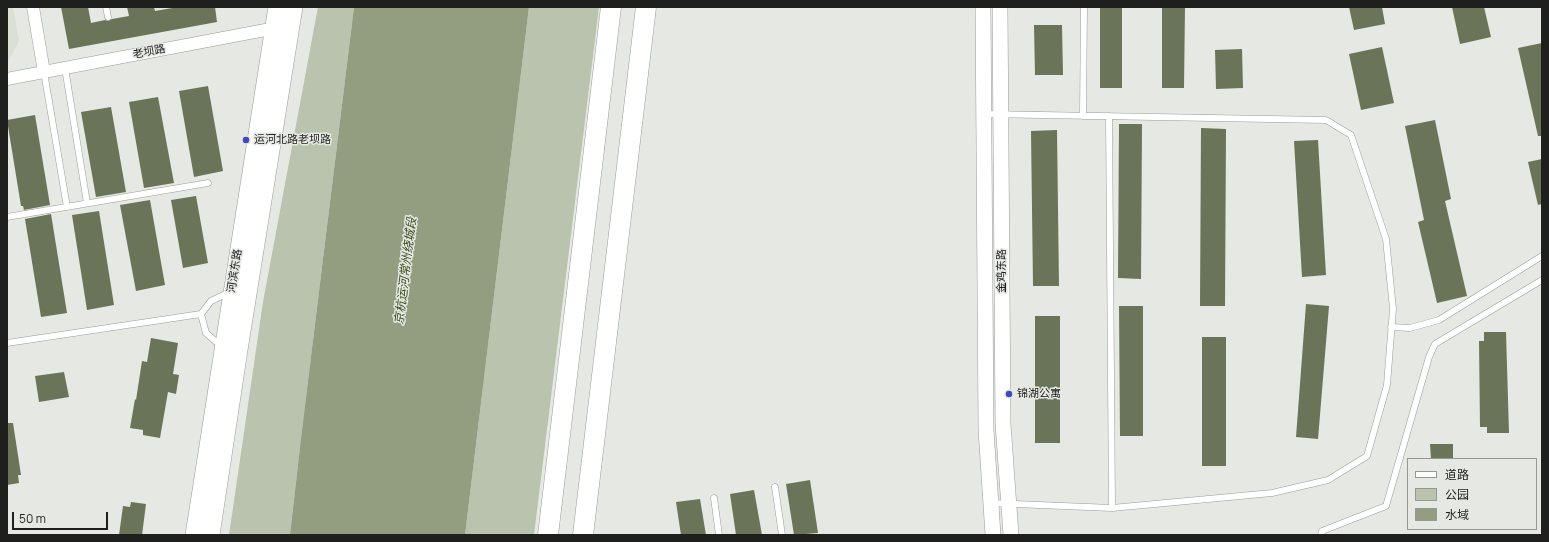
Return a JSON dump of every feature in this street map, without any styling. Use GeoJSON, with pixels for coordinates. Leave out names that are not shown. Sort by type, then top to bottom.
{"type":"FeatureCollection","features":[{"type":"Feature","properties":{"kind":"highway"},"geometry":{"type":"LineString","coordinates":[[548,535],[611,7]]}},
{"type":"Feature","properties":{"kind":"highway"},"geometry":{"type":"LineString","coordinates":[[583,535],[646,7]]}},
{"type":"Feature","properties":{"kind":"main road","name":"河滨东路"},"geometry":{"type":"LineString","coordinates":[[194,535],[272,29],[277,7]]}},
{"type":"Feature","properties":{"kind":"main road","name":"河滨东路"},"geometry":{"type":"LineString","coordinates":[[211,535],[294,7]]}},
{"type":"Feature","properties":{"kind":"street"},"geometry":{"type":"LineString","coordinates":[[34,7],[44,72]]}},
{"type":"Feature","properties":{"kind":"street","name":"金鸡东路"},"geometry":{"type":"LineString","coordinates":[[983,7],[986,430],[993,535]]}},
{"type":"Feature","properties":{"kind":"street","name":"金鸡东路"},"geometry":{"type":"LineString","coordinates":[[1000,7],[1003,424],[1010,535]]}},
{"type":"Feature","properties":{"kind":"street","name":"老坝路"},"geometry":{"type":"LineString","coordinates":[[7,79],[291,26]]}},
{"type":"Feature","properties":{"kind":"lane"},"geometry":{"type":"LineString","coordinates":[[106,7],[108,17]]}},
{"type":"Feature","properties":{"kind":"lane"},"geometry":{"type":"LineString","coordinates":[[1083,116],[1084,7]]}},
{"type":"Feature","properties":{"kind":"lane"},"geometry":{"type":"LineString","coordinates":[[65,68],[88,203]]}},
{"type":"Feature","properties":{"kind":"lane"},"geometry":{"type":"LineString","coordinates":[[44,72],[67,207]]}},
{"type":"Feature","properties":{"kind":"lane"},"geometry":{"type":"LineString","coordinates":[[984,114],[1326,120],[1351,135],[1386,239],[1393,309],[1387,385],[1367,456],[1328,480],[1272,494],[1112,508],[991,503]]}},
{"type":"Feature","properties":{"kind":"lane"},"geometry":{"type":"LineString","coordinates":[[1109,116],[1112,508]]}},
{"type":"Feature","properties":{"kind":"lane"},"geometry":{"type":"LineString","coordinates":[[7,217],[208,183]]}},
{"type":"Feature","properties":{"kind":"lane"},"geometry":{"type":"LineString","coordinates":[[1391,327],[1410,328],[1439,320],[1542,256]]}},
{"type":"Feature","properties":{"kind":"lane"},"geometry":{"type":"LineString","coordinates":[[1320,535],[1322,531],[1386,506],[1429,357],[1435,344],[1542,280]]}},
{"type":"Feature","properties":{"kind":"lane"},"geometry":{"type":"LineString","coordinates":[[7,343],[201,314],[211,301],[231,291]]}},
{"type":"Feature","properties":{"kind":"lane"},"geometry":{"type":"LineString","coordinates":[[201,314],[206,333],[223,347]]}},
{"type":"Feature","properties":{"kind":"lane"},"geometry":{"type":"LineString","coordinates":[[775,487],[782,535]]}},
{"type":"Feature","properties":{"kind":"lane"},"geometry":{"type":"LineString","coordinates":[[714,498],[719,535]]}},
{"type":"Feature","properties":{"kind":"shaded area"},"geometry":{"type":"Polygon","coordinates":[[[7,7],[13,7],[19,41],[9,60],[7,61],[7,7]]]}},
{"type":"Feature","properties":{"kind":"green space"},"geometry":{"type":"Polygon","coordinates":[[[318,7],[354,7],[290,535],[229,535],[263,302],[318,7]]]}},
{"type":"Feature","properties":{"kind":"green space"},"geometry":{"type":"Polygon","coordinates":[[[529,7],[599,7],[534,535],[465,535],[529,7]]]}},
{"type":"Feature","properties":{"kind":"water","name":"京杭运河常州绕城段"},"geometry":{"type":"Polygon","coordinates":[[[354,7],[529,7],[465,535],[290,535],[354,7]]]}},
{"type":"Feature","properties":{"kind":"building"},"geometry":{"type":"Polygon","coordinates":[[[61,7],[88,7],[91,23],[129,16],[127,7],[154,7],[155,11],[178,7],[215,7],[217,22],[69,49],[61,7]]]}},
{"type":"Feature","properties":{"kind":"building"},"geometry":{"type":"Polygon","coordinates":[[[1100,7],[1122,7],[1122,88],[1100,88],[1100,7]]]}},
{"type":"Feature","properties":{"kind":"building"},"geometry":{"type":"Polygon","coordinates":[[[1162,7],[1185,7],[1184,88],[1162,88],[1162,7]]]}},
{"type":"Feature","properties":{"kind":"building"},"geometry":{"type":"Polygon","coordinates":[[[1349,7],[1382,7],[1385,24],[1354,30],[1349,7]]]}},
{"type":"Feature","properties":{"kind":"building"},"geometry":{"type":"Polygon","coordinates":[[[1452,7],[1484,7],[1491,37],[1460,44],[1452,7]]]}},
{"type":"Feature","properties":{"kind":"building"},"geometry":{"type":"Polygon","coordinates":[[[1034,25],[1062,25],[1063,75],[1035,75],[1034,25]]]}},
{"type":"Feature","properties":{"kind":"building"},"geometry":{"type":"Polygon","coordinates":[[[1542,43],[1542,136],[1538,136],[1518,48],[1542,43]]]}},
{"type":"Feature","properties":{"kind":"building"},"geometry":{"type":"Polygon","coordinates":[[[1382,47],[1394,103],[1361,110],[1349,54],[1382,47]]]}},
{"type":"Feature","properties":{"kind":"building"},"geometry":{"type":"Polygon","coordinates":[[[1242,49],[1243,88],[1216,89],[1215,50],[1242,49]]]}},
{"type":"Feature","properties":{"kind":"building"},"geometry":{"type":"Polygon","coordinates":[[[208,86],[223,171],[194,177],[179,91],[208,86]]]}},
{"type":"Feature","properties":{"kind":"building"},"geometry":{"type":"Polygon","coordinates":[[[158,97],[174,183],[144,188],[129,102],[158,97]]]}},
{"type":"Feature","properties":{"kind":"building"},"geometry":{"type":"Polygon","coordinates":[[[111,107],[126,192],[96,197],[81,112],[111,107]]]}},
{"type":"Feature","properties":{"kind":"building"},"geometry":{"type":"Polygon","coordinates":[[[35,115],[50,205],[24,210],[23,206],[21,206],[7,120],[35,115]]]}},
{"type":"Feature","properties":{"kind":"building"},"geometry":{"type":"Polygon","coordinates":[[[1435,120],[1451,199],[1445,201],[1467,296],[1437,303],[1418,222],[1424,220],[1405,126],[1435,120]]]}},
{"type":"Feature","properties":{"kind":"building"},"geometry":{"type":"Polygon","coordinates":[[[1119,124],[1142,124],[1141,279],[1118,278],[1119,124]]]}},
{"type":"Feature","properties":{"kind":"building"},"geometry":{"type":"Polygon","coordinates":[[[1201,128],[1226,129],[1225,306],[1200,306],[1201,128]]]}},
{"type":"Feature","properties":{"kind":"building"},"geometry":{"type":"Polygon","coordinates":[[[1057,130],[1059,286],[1033,286],[1031,131],[1057,130]]]}},
{"type":"Feature","properties":{"kind":"building"},"geometry":{"type":"Polygon","coordinates":[[[1318,140],[1326,275],[1302,277],[1294,141],[1318,140]]]}},
{"type":"Feature","properties":{"kind":"building"},"geometry":{"type":"Polygon","coordinates":[[[1542,159],[1542,204],[1538,205],[1528,162],[1542,159]]]}},
{"type":"Feature","properties":{"kind":"building"},"geometry":{"type":"Polygon","coordinates":[[[196,196],[208,263],[183,268],[171,200],[196,196]]]}},
{"type":"Feature","properties":{"kind":"building"},"geometry":{"type":"Polygon","coordinates":[[[150,200],[165,285],[136,291],[120,205],[150,200]]]}},
{"type":"Feature","properties":{"kind":"building"},"geometry":{"type":"Polygon","coordinates":[[[99,211],[114,305],[87,310],[72,215],[99,211]]]}},
{"type":"Feature","properties":{"kind":"building"},"geometry":{"type":"Polygon","coordinates":[[[51,214],[67,313],[41,317],[25,219],[51,214]]]}},
{"type":"Feature","properties":{"kind":"building"},"geometry":{"type":"Polygon","coordinates":[[[1306,304],[1329,306],[1318,439],[1296,437],[1306,304]]]}},
{"type":"Feature","properties":{"kind":"building"},"geometry":{"type":"Polygon","coordinates":[[[1119,306],[1143,306],[1143,436],[1120,436],[1119,306]]]}},
{"type":"Feature","properties":{"kind":"building"},"geometry":{"type":"Polygon","coordinates":[[[1035,316],[1060,316],[1060,443],[1035,443],[1035,316]]]}},
{"type":"Feature","properties":{"kind":"building"},"geometry":{"type":"Polygon","coordinates":[[[1484,332],[1506,332],[1509,433],[1487,433],[1487,427],[1480,427],[1479,341],[1484,341],[1484,332]]]}},
{"type":"Feature","properties":{"kind":"building"},"geometry":{"type":"Polygon","coordinates":[[[1202,337],[1226,337],[1226,466],[1202,466],[1202,337]]]}},
{"type":"Feature","properties":{"kind":"building"},"geometry":{"type":"Polygon","coordinates":[[[151,338],[178,343],[173,374],[179,375],[176,394],[168,392],[160,438],[143,435],[143,430],[130,428],[142,361],[147,362],[151,338]]]}},
{"type":"Feature","properties":{"kind":"building"},"geometry":{"type":"Polygon","coordinates":[[[64,372],[69,397],[39,402],[35,376],[64,372]]]}},
{"type":"Feature","properties":{"kind":"building"},"geometry":{"type":"Polygon","coordinates":[[[7,423],[13,423],[21,475],[18,475],[19,483],[7,485],[7,423]]]}},
{"type":"Feature","properties":{"kind":"building"},"geometry":{"type":"Polygon","coordinates":[[[1430,444],[1453,444],[1453,458],[1431,458],[1430,444]]]}},
{"type":"Feature","properties":{"kind":"building"},"geometry":{"type":"Polygon","coordinates":[[[810,480],[818,533],[794,535],[786,484],[810,480]]]}},
{"type":"Feature","properties":{"kind":"building"},"geometry":{"type":"Polygon","coordinates":[[[754,490],[762,535],[736,535],[730,494],[754,490]]]}},
{"type":"Feature","properties":{"kind":"building"},"geometry":{"type":"Polygon","coordinates":[[[700,499],[706,535],[681,535],[676,502],[700,499]]]}},
{"type":"Feature","properties":{"kind":"building"},"geometry":{"type":"Polygon","coordinates":[[[131,502],[146,504],[142,535],[119,535],[123,506],[130,507],[131,502]]]}},
{"type":"Feature","properties":{"kind":"place","name":"运河北路老坝路"},"geometry":{"type":"Point","coordinates":[246,140]}},
{"type":"Feature","properties":{"kind":"place","name":"锦湖公寓"},"geometry":{"type":"Point","coordinates":[1009,394]}}]}
